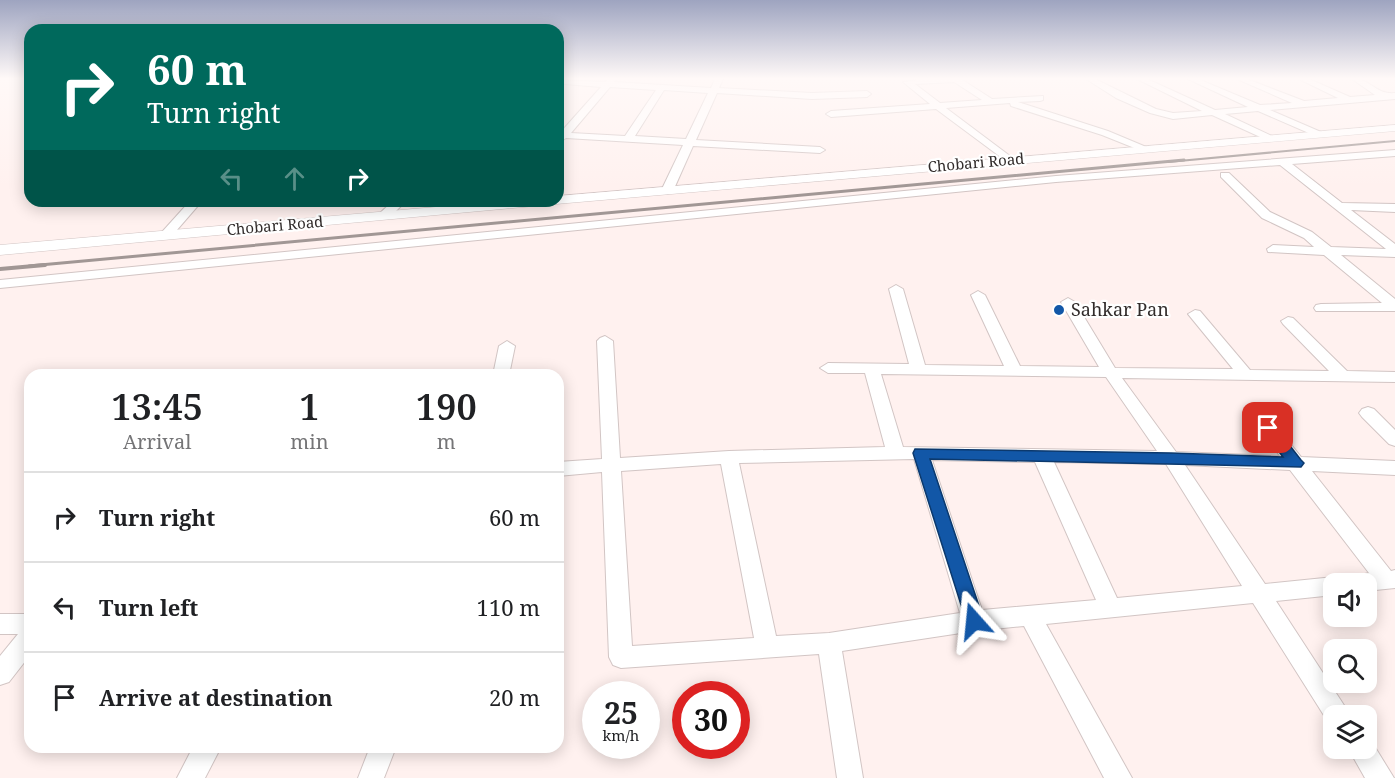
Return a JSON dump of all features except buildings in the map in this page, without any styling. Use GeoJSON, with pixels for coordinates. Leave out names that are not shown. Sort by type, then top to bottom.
{"type":"FeatureCollection","features":[{"type":"Feature","properties":{"kind":"street"},"geometry":{"type":"LineString","coordinates":[[564,133],[580,115]]}},
{"type":"Feature","properties":{"kind":"street"},"geometry":{"type":"LineString","coordinates":[[628,139],[643,115]]}},
{"type":"Feature","properties":{"kind":"street"},"geometry":{"type":"LineString","coordinates":[[667,191],[702,115]]}},
{"type":"Feature","properties":{"kind":"street"},"geometry":{"type":"LineString","coordinates":[[951,115],[1010,161]]}},
{"type":"Feature","properties":{"kind":"street"},"geometry":{"type":"LineString","coordinates":[[1050,115],[1146,149]]}},
{"type":"Feature","properties":{"kind":"street"},"geometry":{"type":"LineString","coordinates":[[1221,115],[1269,138]]}},
{"type":"Feature","properties":{"kind":"street"},"geometry":{"type":"LineString","coordinates":[[1276,115],[1318,134]]}},
{"type":"Feature","properties":{"kind":"street","name":"Chobari Road"},"geometry":{"type":"LineString","coordinates":[[564,200],[1395,128]]}},
{"type":"Feature","properties":{"kind":"street"},"geometry":{"type":"LineString","coordinates":[[564,138],[628,139],[820,150]]}},
{"type":"Feature","properties":{"kind":"street"},"geometry":{"type":"LineString","coordinates":[[0,284],[1045,181],[1395,153]]}},
{"type":"Feature","properties":{"kind":"street"},"geometry":{"type":"LineString","coordinates":[[1283,162],[1395,251]]}},
{"type":"Feature","properties":{"kind":"street"},"geometry":{"type":"LineString","coordinates":[[1191,176],[1296,172]]}},
{"type":"Feature","properties":{"kind":"street"},"geometry":{"type":"LineString","coordinates":[[1225,175],[1266,215],[1308,235],[1395,307]]}},
{"type":"Feature","properties":{"kind":"street"},"geometry":{"type":"LineString","coordinates":[[1340,206],[1395,208]]}},
{"type":"Feature","properties":{"kind":"street"},"geometry":{"type":"LineString","coordinates":[[166,235],[191,207]]}},
{"type":"Feature","properties":{"kind":"street"},"geometry":{"type":"LineString","coordinates":[[384,216],[394,207]]}},
{"type":"Feature","properties":{"kind":"street","name":"Chobari Road"},"geometry":{"type":"LineString","coordinates":[[0,250],[466,207]]}},
{"type":"Feature","properties":{"kind":"street"},"geometry":{"type":"LineString","coordinates":[[1273,249],[1395,251]]}},
{"type":"Feature","properties":{"kind":"street"},"geometry":{"type":"LineString","coordinates":[[896,289],[919,370]]}},
{"type":"Feature","properties":{"kind":"street"},"geometry":{"type":"LineString","coordinates":[[978,295],[1014,371]]}},
{"type":"Feature","properties":{"kind":"street"},"geometry":{"type":"LineString","coordinates":[[1068,302],[1110,372],[1171,458],[1332,705]]}},
{"type":"Feature","properties":{"kind":"street"},"geometry":{"type":"LineString","coordinates":[[1321,308],[1395,307]]}},
{"type":"Feature","properties":{"kind":"street"},"geometry":{"type":"LineString","coordinates":[[1195,314],[1246,375]]}},
{"type":"Feature","properties":{"kind":"street"},"geometry":{"type":"LineString","coordinates":[[1288,321],[1343,376]]}},
{"type":"Feature","properties":{"kind":"street"},"geometry":{"type":"LineString","coordinates":[[605,341],[621,657],[829,643],[974,621],[1323,587]]}},
{"type":"Feature","properties":{"kind":"street"},"geometry":{"type":"LineString","coordinates":[[502,369],[507,346]]}},
{"type":"Feature","properties":{"kind":"street"},"geometry":{"type":"LineString","coordinates":[[828,368],[1395,377]]}},
{"type":"Feature","properties":{"kind":"street"},"geometry":{"type":"LineString","coordinates":[[872,369],[896,454]]}},
{"type":"Feature","properties":{"kind":"street"},"geometry":{"type":"LineString","coordinates":[[1254,410],[1390,580]]}},
{"type":"Feature","properties":{"kind":"street"},"geometry":{"type":"LineString","coordinates":[[1368,413],[1395,440]]}},
{"type":"Feature","properties":{"kind":"street"},"geometry":{"type":"LineString","coordinates":[[564,469],[729,457],[921,453],[1171,458],[1395,468]]}},
{"type":"Feature","properties":{"kind":"street"},"geometry":{"type":"LineString","coordinates":[[921,453],[974,621]]}},
{"type":"Feature","properties":{"kind":"street"},"geometry":{"type":"LineString","coordinates":[[1042,456],[1111,608]]}},
{"type":"Feature","properties":{"kind":"street"},"geometry":{"type":"LineString","coordinates":[[729,457],[767,647]]}},
{"type":"Feature","properties":{"kind":"street"},"geometry":{"type":"LineString","coordinates":[[1030,616],[1119,778]]}},
{"type":"Feature","properties":{"kind":"street"},"geometry":{"type":"LineString","coordinates":[[0,624],[24,624]]}},
{"type":"Feature","properties":{"kind":"street"},"geometry":{"type":"LineString","coordinates":[[829,643],[850,778]]}},
{"type":"Feature","properties":{"kind":"street"},"geometry":{"type":"LineString","coordinates":[[0,674],[24,644]]}},
{"type":"Feature","properties":{"kind":"street"},"geometry":{"type":"LineString","coordinates":[[190,778],[205,753]]}},
{"type":"Feature","properties":{"kind":"street"},"geometry":{"type":"LineString","coordinates":[[371,778],[381,753]]}},
{"type":"Feature","properties":{"kind":"street"},"geometry":{"type":"LineString","coordinates":[[1368,759],[1381,778]]}},
{"type":"Feature","properties":{"kind":"railway"},"geometry":{"type":"LineString","coordinates":[[1168,162],[1395,141]]}},
{"type":"Feature","properties":{"kind":"railway"},"geometry":{"type":"LineString","coordinates":[[29,266],[1184,160]]}},
{"type":"Feature","properties":{"kind":"railway"},"geometry":{"type":"LineString","coordinates":[[0,269],[45,265]]}},
{"type":"Feature","properties":{"kind":"place","name":"Sahkar Pan"},"geometry":{"type":"Point","coordinates":[1059,310]}},
{"type":"Feature","properties":{"kind":"route"},"geometry":{"type":"LineString","coordinates":[[974,621],[921,453],[1296,463],[1268,428]]}}]}
